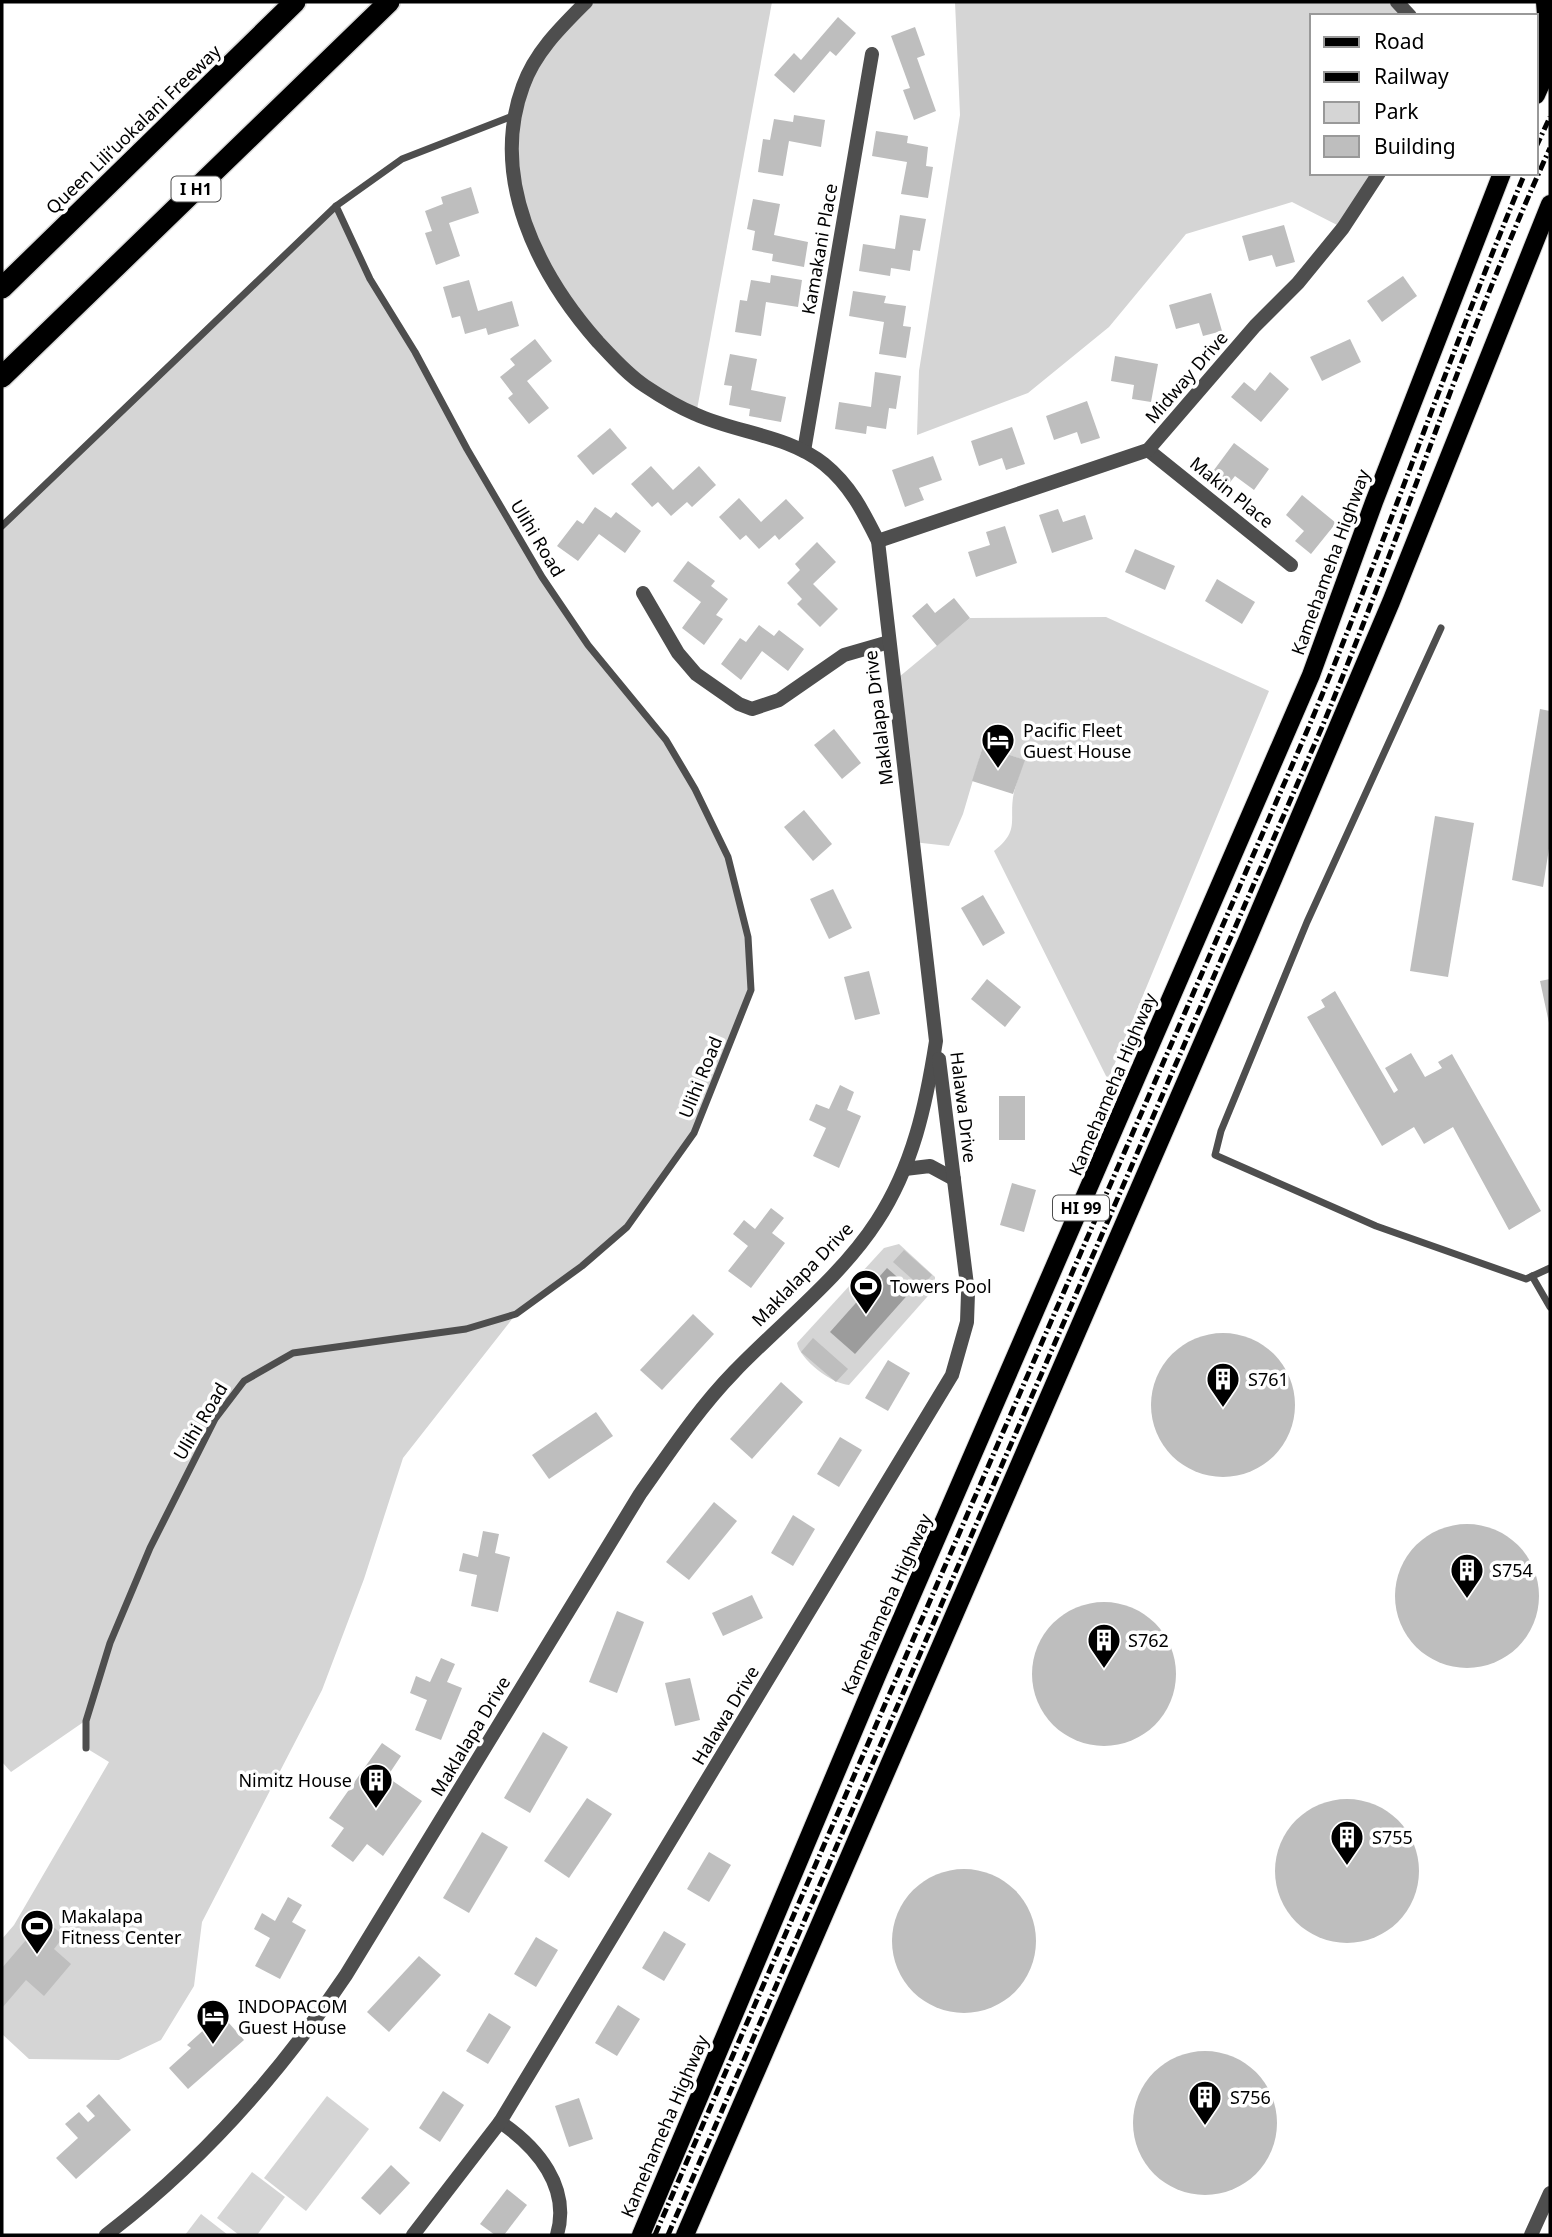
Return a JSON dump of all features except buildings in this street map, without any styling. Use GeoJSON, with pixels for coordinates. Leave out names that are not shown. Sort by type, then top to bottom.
{"type":"FeatureCollection","features":[{"type":"Feature","properties":{"kind":"highway","name":"Queen Liliʻuokalani Freeway"},"geometry":{"type":"LineString","coordinates":[[2,288],[296,2]]}},
{"type":"Feature","properties":{"kind":"highway","name":"I H1"},"geometry":{"type":"LineString","coordinates":[[2,377],[389,2]]}},
{"type":"Feature","properties":{"kind":"main road"},"geometry":{"type":"LineString","coordinates":[[1538,63],[1547,27],[1545,2]]}},
{"type":"Feature","properties":{"kind":"main road"},"geometry":{"type":"LineString","coordinates":[[1538,91],[1550,64]]}},
{"type":"Feature","properties":{"kind":"main road","name":"Kamehameha Highway"},"geometry":{"type":"LineString","coordinates":[[641,2235],[878,1673],[1311,676],[1374,502],[1501,175]]}},
{"type":"Feature","properties":{"kind":"main road","name":"HI 99"},"geometry":{"type":"LineString","coordinates":[[685,2235],[1259,913],[1391,602],[1550,204]]}},
{"type":"Feature","properties":{"kind":"street","name":"Maklalapa Drive"},"geometry":{"type":"LineString","coordinates":[[106,2235],[217,2139],[303,2039],[346,1975],[640,1494],[676,1443],[731,1374],[855,1250],[876,1222],[905,1169],[920,1126],[936,1041],[878,541],[849,489],[823,463],[804,451],[696,415],[642,384],[576,317],[549,278],[514,190],[512,151],[515,114],[522,86],[536,58],[586,2]]}},
{"type":"Feature","properties":{"kind":"street","name":"Kamakani Place"},"geometry":{"type":"LineString","coordinates":[[804,451],[872,54]]}},
{"type":"Feature","properties":{"kind":"street","name":"Midway Drive"},"geometry":{"type":"LineString","coordinates":[[878,541],[1148,450],[1255,326],[1298,283],[1343,228],[1378,175]]}},
{"type":"Feature","properties":{"kind":"street","name":"Makin Place"},"geometry":{"type":"LineString","coordinates":[[1148,450],[1291,565]]}},
{"type":"Feature","properties":{"kind":"street"},"geometry":{"type":"LineString","coordinates":[[643,593],[678,653],[696,674],[739,704],[752,709],[779,700],[844,655],[889,642]]}},
{"type":"Feature","properties":{"kind":"street","name":"Halawa Drive"},"geometry":{"type":"LineString","coordinates":[[413,2235],[500,2122],[952,1375],[967,1322],[968,1293],[936,1041]]}},
{"type":"Feature","properties":{"kind":"street","name":"Halawa Drive"},"geometry":{"type":"LineString","coordinates":[[905,1169],[930,1166],[954,1179]]}},
{"type":"Feature","properties":{"kind":"street"},"geometry":{"type":"LineString","coordinates":[[500,2122],[518,2134],[547,2164],[558,2196],[557,2235]]}},
{"type":"Feature","properties":{"kind":"street"},"geometry":{"type":"LineString","coordinates":[[1531,2235],[1550,2193]]}},
{"type":"Feature","properties":{"kind":"lane"},"geometry":{"type":"LineString","coordinates":[[2,526],[336,206],[402,159],[515,114]]}},
{"type":"Feature","properties":{"kind":"lane","name":"Ulihi Road"},"geometry":{"type":"LineString","coordinates":[[86,1748],[86,1721],[102,1669],[150,1548],[215,1419],[244,1381],[293,1353],[466,1329],[516,1314],[582,1266],[627,1227],[694,1133],[751,990],[748,937],[728,857],[695,789],[666,740],[589,645],[542,577],[467,449],[415,352],[370,279],[336,206]]}},
{"type":"Feature","properties":{"kind":"lane"},"geometry":{"type":"LineString","coordinates":[[1441,628],[1307,922],[1221,1131],[1214,1155],[1376,1226],[1526,1279],[1550,1268]]}},
{"type":"Feature","properties":{"kind":"lane"},"geometry":{"type":"LineString","coordinates":[[1532,1276],[1550,1307]]}},
{"type":"Feature","properties":{"kind":"green space"},"geometry":{"type":"Polygon","coordinates":[[[586,2],[772,2],[696,415],[607,351],[529,235],[512,151],[536,58],[586,2]]]}},
{"type":"Feature","properties":{"kind":"green space"},"geometry":{"type":"Polygon","coordinates":[[[955,2],[1397,2],[1408,14],[1310,14],[1310,175],[1378,175],[1343,228],[1292,202],[1186,234],[1109,327],[1028,393],[917,435],[919,371],[960,115],[955,2]]]}},
{"type":"Feature","properties":{"kind":"green space"},"geometry":{"type":"Polygon","coordinates":[[[336,206],[370,279],[467,449],[588,645],[666,740],[728,857],[748,937],[751,990],[694,1133],[627,1227],[516,1314],[403,1458],[364,1579],[322,1690],[202,1922],[194,1986],[161,2040],[119,2060],[29,2059],[2,2034],[2,1939],[14,1925],[109,1762],[86,1748],[85,1721],[11,1772],[2,1762],[2,526],[336,206]]]}},
{"type":"Feature","properties":{"kind":"green space"},"geometry":{"type":"Polygon","coordinates":[[[1106,617],[1269,691],[1108,1080],[994,851],[1011,830],[1014,792],[1024,760],[983,746],[963,814],[949,846],[913,842],[893,682],[970,618],[1106,617]]]}},
{"type":"Feature","properties":{"kind":"green space","name":"Towers Pool"},"geometry":{"type":"Polygon","coordinates":[[[899,1244],[935,1277],[935,1288],[849,1385],[842,1384],[810,1363],[799,1350],[797,1343],[884,1248],[899,1244]]]}},
{"type":"Feature","properties":{"kind":"green space"},"geometry":{"type":"Polygon","coordinates":[[[327,2096],[369,2129],[306,2211],[264,2178],[327,2096]]]}},
{"type":"Feature","properties":{"kind":"green space"},"geometry":{"type":"Polygon","coordinates":[[[252,2172],[285,2197],[257,2235],[239,2235],[217,2218],[252,2172]]]}},
{"type":"Feature","properties":{"kind":"green space"},"geometry":{"type":"Polygon","coordinates":[[[201,2214],[228,2235],[185,2235],[201,2214]]]}},
{"type":"Feature","properties":{"kind":"shaded area"},"geometry":{"type":"Polygon","coordinates":[[[887,1268],[912,1290],[855,1354],[830,1332],[887,1268]]]}},
{"type":"Feature","properties":{"kind":"railway"},"geometry":{"type":"LineString","coordinates":[[1538,143],[1550,117]]}},
{"type":"Feature","properties":{"kind":"railway"},"geometry":{"type":"LineString","coordinates":[[668,2235],[1322,727],[1489,291],[1550,148]]}},
{"type":"Feature","properties":{"kind":"railway"},"geometry":{"type":"LineString","coordinates":[[655,2235],[1310,724],[1524,175]]}},
{"type":"Feature","properties":{"kind":"place","name":"Pacific Fleet Guest House"},"geometry":{"type":"Point","coordinates":[998,770]}},
{"type":"Feature","properties":{"kind":"place","name":"Towers Pool"},"geometry":{"type":"Point","coordinates":[866,1316]}},
{"type":"Feature","properties":{"kind":"place","name":"S761"},"geometry":{"type":"Point","coordinates":[1223,1409]}},
{"type":"Feature","properties":{"kind":"place","name":"S754"},"geometry":{"type":"Point","coordinates":[1467,1600]}},
{"type":"Feature","properties":{"kind":"place","name":"S762"},"geometry":{"type":"Point","coordinates":[1104,1670]}},
{"type":"Feature","properties":{"kind":"place","name":"Nimitz House"},"geometry":{"type":"Point","coordinates":[376,1810]}},
{"type":"Feature","properties":{"kind":"place","name":"S755"},"geometry":{"type":"Point","coordinates":[1347,1867]}},
{"type":"Feature","properties":{"kind":"place","name":"Makalapa Fitness Center"},"geometry":{"type":"Point","coordinates":[37,1956]}},
{"type":"Feature","properties":{"kind":"place","name":"INDOPACOM Guest House"},"geometry":{"type":"Point","coordinates":[213,2046]}},
{"type":"Feature","properties":{"kind":"place","name":"S756"},"geometry":{"type":"Point","coordinates":[1205,2127]}}]}
